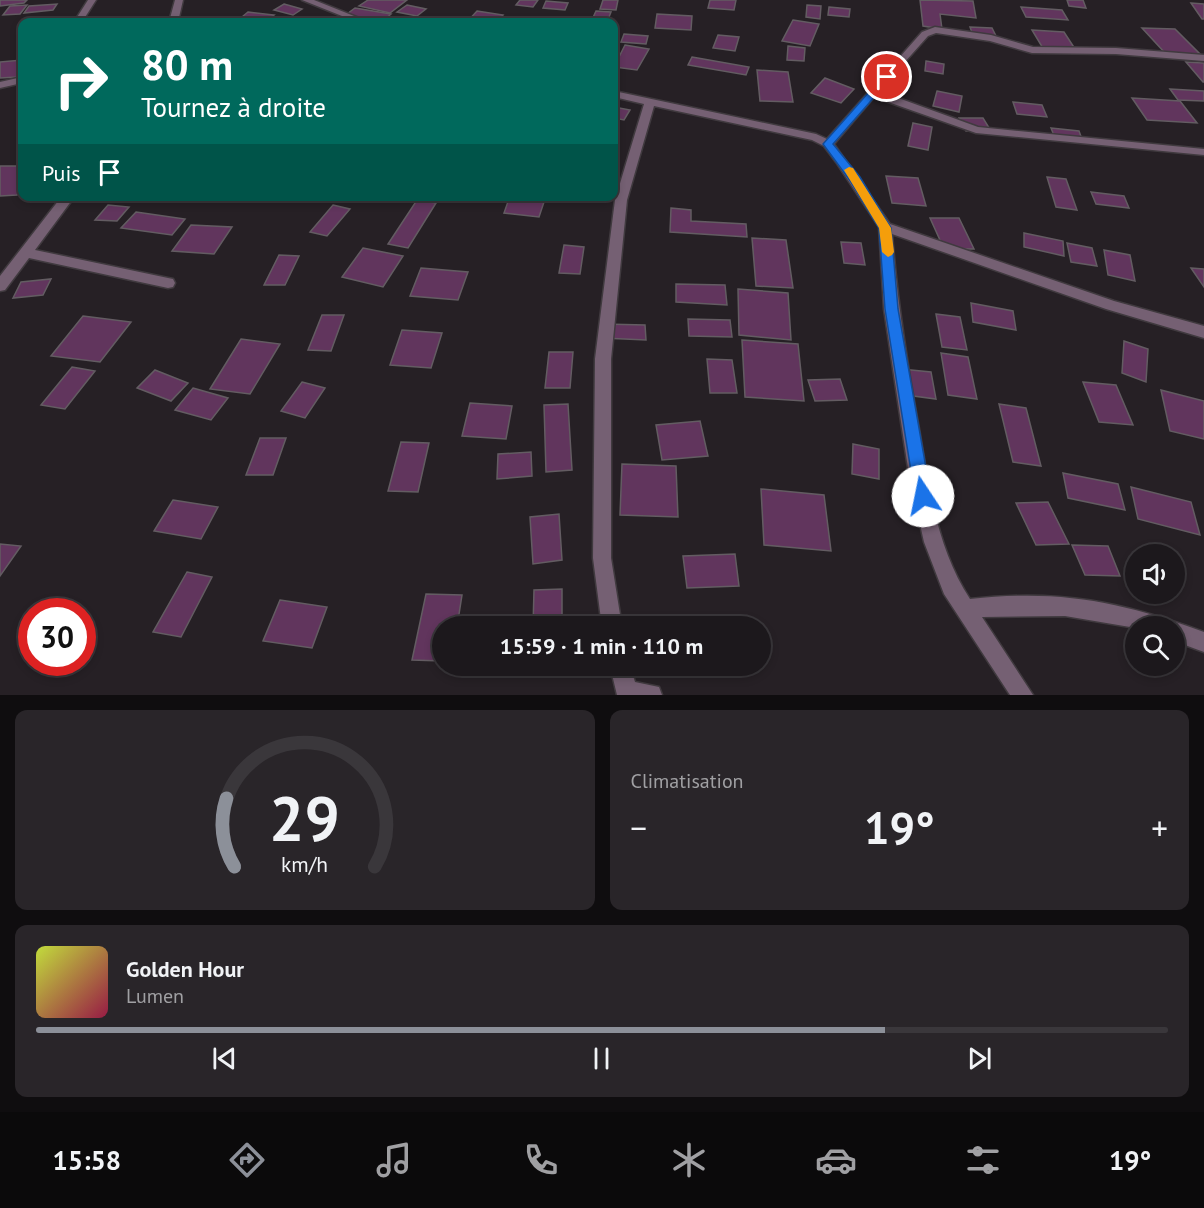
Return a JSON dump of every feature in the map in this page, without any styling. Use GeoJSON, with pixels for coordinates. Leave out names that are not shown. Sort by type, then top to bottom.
{"type":"FeatureCollection","features":[{"type":"Feature","properties":{"kind":"street"},"geometry":{"type":"LineString","coordinates":[[81,18],[92,0]]}},
{"type":"Feature","properties":{"kind":"street"},"geometry":{"type":"LineString","coordinates":[[174,18],[179,0]]}},
{"type":"Feature","properties":{"kind":"street"},"geometry":{"type":"LineString","coordinates":[[306,0],[353,18]]}},
{"type":"Feature","properties":{"kind":"street"},"geometry":{"type":"LineString","coordinates":[[828,144],[925,34],[938,29],[991,38],[1032,50],[1116,51],[1204,58]]}},
{"type":"Feature","properties":{"kind":"street"},"geometry":{"type":"LineString","coordinates":[[0,85],[18,81]]}},
{"type":"Feature","properties":{"kind":"street"},"geometry":{"type":"LineString","coordinates":[[874,93],[981,131],[1204,152]]}},
{"type":"Feature","properties":{"kind":"street"},"geometry":{"type":"LineString","coordinates":[[618,95],[816,136],[828,144],[856,180],[885,228],[891,309],[918,475],[933,542],[951,587],[1022,695]]}},
{"type":"Feature","properties":{"kind":"street"},"geometry":{"type":"LineString","coordinates":[[610,616],[602,558],[603,359],[621,200],[650,102]]}},
{"type":"Feature","properties":{"kind":"street"},"geometry":{"type":"LineString","coordinates":[[0,286],[65,201]]}},
{"type":"Feature","properties":{"kind":"street"},"geometry":{"type":"LineString","coordinates":[[885,228],[1089,298],[1204,332]]}},
{"type":"Feature","properties":{"kind":"street"},"geometry":{"type":"LineString","coordinates":[[26,253],[168,283]]}},
{"type":"Feature","properties":{"kind":"street"},"geometry":{"type":"LineString","coordinates":[[965,609],[1000,604],[1125,616]]}},
{"type":"Feature","properties":{"kind":"street"},"geometry":{"type":"LineString","coordinates":[[1185,635],[1204,642]]}},
{"type":"Feature","properties":{"kind":"street"},"geometry":{"type":"LineString","coordinates":[[623,676],[628,693],[651,695]]}},
{"type":"Feature","properties":{"kind":"building"},"geometry":{"type":"Polygon","coordinates":[[[0,0],[27,0],[24,3],[0,6],[0,0]]]}},
{"type":"Feature","properties":{"kind":"building"},"geometry":{"type":"Polygon","coordinates":[[[368,0],[407,0],[390,13],[359,6],[368,0]]]}},
{"type":"Feature","properties":{"kind":"building"},"geometry":{"type":"Polygon","coordinates":[[[520,0],[538,0],[533,7],[516,5],[520,0]]]}},
{"type":"Feature","properties":{"kind":"building"},"geometry":{"type":"Polygon","coordinates":[[[603,0],[618,0],[616,10],[600,9],[603,0]]]}},
{"type":"Feature","properties":{"kind":"building"},"geometry":{"type":"Polygon","coordinates":[[[710,0],[736,0],[734,10],[708,8],[710,0]]]}},
{"type":"Feature","properties":{"kind":"building"},"geometry":{"type":"Polygon","coordinates":[[[920,0],[973,1],[976,18],[940,14],[942,29],[923,26],[920,0]]]}},
{"type":"Feature","properties":{"kind":"building"},"geometry":{"type":"Polygon","coordinates":[[[1067,0],[1083,0],[1086,8],[1069,6],[1067,0]]]}},
{"type":"Feature","properties":{"kind":"building"},"geometry":{"type":"Polygon","coordinates":[[[546,1],[568,3],[565,10],[543,8],[546,1]]]}},
{"type":"Feature","properties":{"kind":"building"},"geometry":{"type":"Polygon","coordinates":[[[1191,3],[1204,4],[1204,19],[1202,19],[1191,3]]]}},
{"type":"Feature","properties":{"kind":"building"},"geometry":{"type":"Polygon","coordinates":[[[57,4],[53,10],[24,13],[29,6],[57,4]]]}},
{"type":"Feature","properties":{"kind":"building"},"geometry":{"type":"Polygon","coordinates":[[[284,4],[302,9],[293,15],[274,10],[284,4]]]}},
{"type":"Feature","properties":{"kind":"building"},"geometry":{"type":"Polygon","coordinates":[[[27,5],[20,14],[3,15],[10,6],[27,5]]]}},
{"type":"Feature","properties":{"kind":"building"},"geometry":{"type":"Polygon","coordinates":[[[407,5],[426,9],[417,16],[397,12],[407,5]]]}},
{"type":"Feature","properties":{"kind":"building"},"geometry":{"type":"Polygon","coordinates":[[[807,5],[821,6],[820,19],[806,17],[807,5]]]}},
{"type":"Feature","properties":{"kind":"building"},"geometry":{"type":"Polygon","coordinates":[[[829,7],[850,9],[849,17],[828,15],[829,7]]]}},
{"type":"Feature","properties":{"kind":"building"},"geometry":{"type":"Polygon","coordinates":[[[1021,7],[1062,10],[1068,20],[1026,17],[1021,7]]]}},
{"type":"Feature","properties":{"kind":"building"},"geometry":{"type":"Polygon","coordinates":[[[355,8],[391,14],[386,18],[343,17],[355,8]]]}},
{"type":"Feature","properties":{"kind":"building"},"geometry":{"type":"Polygon","coordinates":[[[477,11],[503,15],[500,18],[471,18],[477,11]]]}},
{"type":"Feature","properties":{"kind":"building"},"geometry":{"type":"Polygon","coordinates":[[[596,11],[611,12],[609,18],[593,18],[596,11]]]}},
{"type":"Feature","properties":{"kind":"building"},"geometry":{"type":"Polygon","coordinates":[[[248,12],[274,15],[270,18],[241,18],[248,12]]]}},
{"type":"Feature","properties":{"kind":"building"},"geometry":{"type":"Polygon","coordinates":[[[657,14],[692,16],[691,30],[655,28],[657,14]]]}},
{"type":"Feature","properties":{"kind":"building"},"geometry":{"type":"Polygon","coordinates":[[[793,20],[819,24],[810,46],[782,41],[793,20]]]}},
{"type":"Feature","properties":{"kind":"building"},"geometry":{"type":"Polygon","coordinates":[[[970,27],[992,28],[996,36],[973,35],[970,27]]]}},
{"type":"Feature","properties":{"kind":"building"},"geometry":{"type":"Polygon","coordinates":[[[1142,28],[1175,29],[1201,55],[1166,54],[1142,28]]]}},
{"type":"Feature","properties":{"kind":"building"},"geometry":{"type":"Polygon","coordinates":[[[1032,30],[1064,32],[1077,52],[1044,50],[1032,30]]]}},
{"type":"Feature","properties":{"kind":"building"},"geometry":{"type":"Polygon","coordinates":[[[624,34],[648,36],[646,44],[621,42],[624,34]]]}},
{"type":"Feature","properties":{"kind":"building"},"geometry":{"type":"Polygon","coordinates":[[[718,35],[739,37],[735,51],[713,48],[718,35]]]}},
{"type":"Feature","properties":{"kind":"building"},"geometry":{"type":"Polygon","coordinates":[[[625,45],[649,49],[637,70],[618,68],[618,59],[625,45]]]}},
{"type":"Feature","properties":{"kind":"building"},"geometry":{"type":"Polygon","coordinates":[[[788,46],[805,48],[804,61],[787,60],[788,46]]]}},
{"type":"Feature","properties":{"kind":"building"},"geometry":{"type":"Polygon","coordinates":[[[692,57],[749,67],[746,75],[688,65],[692,57]]]}},
{"type":"Feature","properties":{"kind":"building"},"geometry":{"type":"Polygon","coordinates":[[[18,60],[17,77],[0,78],[0,62],[18,60]]]}},
{"type":"Feature","properties":{"kind":"building"},"geometry":{"type":"Polygon","coordinates":[[[926,61],[944,64],[943,74],[925,71],[926,61]]]}},
{"type":"Feature","properties":{"kind":"building"},"geometry":{"type":"Polygon","coordinates":[[[1186,62],[1204,63],[1204,82],[1203,82],[1186,62]]]}},
{"type":"Feature","properties":{"kind":"building"},"geometry":{"type":"Polygon","coordinates":[[[757,70],[788,72],[793,102],[760,101],[757,70]]]}},
{"type":"Feature","properties":{"kind":"building"},"geometry":{"type":"Polygon","coordinates":[[[825,78],[854,89],[841,103],[811,93],[825,78]]]}},
{"type":"Feature","properties":{"kind":"building"},"geometry":{"type":"Polygon","coordinates":[[[1170,89],[1204,91],[1204,101],[1178,100],[1170,89]]]}},
{"type":"Feature","properties":{"kind":"building"},"geometry":{"type":"Polygon","coordinates":[[[937,91],[962,96],[959,112],[933,106],[937,91]]]}},
{"type":"Feature","properties":{"kind":"building"},"geometry":{"type":"Polygon","coordinates":[[[1132,98],[1180,101],[1197,123],[1147,120],[1132,98]]]}},
{"type":"Feature","properties":{"kind":"building"},"geometry":{"type":"Polygon","coordinates":[[[1013,102],[1042,105],[1047,117],[1017,114],[1013,102]]]}},
{"type":"Feature","properties":{"kind":"building"},"geometry":{"type":"Polygon","coordinates":[[[618,108],[630,110],[624,120],[618,119],[618,108]]]}},
{"type":"Feature","properties":{"kind":"building"},"geometry":{"type":"Polygon","coordinates":[[[959,118],[983,118],[991,131],[966,131],[959,118]]]}},
{"type":"Feature","properties":{"kind":"building"},"geometry":{"type":"Polygon","coordinates":[[[913,123],[932,127],[928,150],[908,146],[913,123]]]}},
{"type":"Feature","properties":{"kind":"building"},"geometry":{"type":"Polygon","coordinates":[[[1051,128],[1079,131],[1083,142],[1055,138],[1051,128]]]}},
{"type":"Feature","properties":{"kind":"building"},"geometry":{"type":"Polygon","coordinates":[[[0,166],[18,166],[18,194],[0,196],[0,166]]]}},
{"type":"Feature","properties":{"kind":"building"},"geometry":{"type":"Polygon","coordinates":[[[886,176],[918,178],[926,206],[892,203],[886,176]]]}},
{"type":"Feature","properties":{"kind":"building"},"geometry":{"type":"Polygon","coordinates":[[[1047,177],[1066,179],[1077,210],[1056,207],[1047,177]]]}},
{"type":"Feature","properties":{"kind":"building"},"geometry":{"type":"Polygon","coordinates":[[[1091,192],[1124,196],[1129,208],[1096,204],[1091,192]]]}},
{"type":"Feature","properties":{"kind":"building"},"geometry":{"type":"Polygon","coordinates":[[[416,201],[436,203],[408,248],[388,244],[416,201]]]}},
{"type":"Feature","properties":{"kind":"building"},"geometry":{"type":"Polygon","coordinates":[[[508,201],[544,201],[539,217],[504,213],[508,201]]]}},
{"type":"Feature","properties":{"kind":"building"},"geometry":{"type":"Polygon","coordinates":[[[108,205],[129,207],[117,221],[95,220],[108,205]]]}},
{"type":"Feature","properties":{"kind":"building"},"geometry":{"type":"Polygon","coordinates":[[[333,205],[350,209],[327,236],[310,232],[333,205]]]}},
{"type":"Feature","properties":{"kind":"building"},"geometry":{"type":"Polygon","coordinates":[[[671,208],[691,210],[691,221],[746,224],[747,237],[670,232],[671,208]]]}},
{"type":"Feature","properties":{"kind":"building"},"geometry":{"type":"Polygon","coordinates":[[[136,212],[185,219],[172,235],[121,228],[136,212]]]}},
{"type":"Feature","properties":{"kind":"building"},"geometry":{"type":"Polygon","coordinates":[[[930,218],[959,218],[974,249],[944,249],[930,218]]]}},
{"type":"Feature","properties":{"kind":"building"},"geometry":{"type":"Polygon","coordinates":[[[191,225],[232,227],[214,254],[172,251],[191,225]]]}},
{"type":"Feature","properties":{"kind":"building"},"geometry":{"type":"Polygon","coordinates":[[[1024,233],[1063,241],[1064,256],[1024,247],[1024,233]]]}},
{"type":"Feature","properties":{"kind":"building"},"geometry":{"type":"Polygon","coordinates":[[[752,238],[786,240],[793,288],[756,286],[752,238]]]}},
{"type":"Feature","properties":{"kind":"building"},"geometry":{"type":"Polygon","coordinates":[[[841,242],[861,243],[865,265],[844,263],[841,242]]]}},
{"type":"Feature","properties":{"kind":"building"},"geometry":{"type":"Polygon","coordinates":[[[1067,243],[1092,248],[1097,266],[1071,262],[1067,243]]]}},
{"type":"Feature","properties":{"kind":"building"},"geometry":{"type":"Polygon","coordinates":[[[564,245],[584,247],[580,274],[559,273],[564,245]]]}},
{"type":"Feature","properties":{"kind":"building"},"geometry":{"type":"Polygon","coordinates":[[[363,248],[403,256],[383,287],[342,277],[363,248]]]}},
{"type":"Feature","properties":{"kind":"building"},"geometry":{"type":"Polygon","coordinates":[[[1104,250],[1130,255],[1135,281],[1108,275],[1104,250]]]}},
{"type":"Feature","properties":{"kind":"building"},"geometry":{"type":"Polygon","coordinates":[[[279,255],[299,256],[285,285],[264,285],[279,255]]]}},
{"type":"Feature","properties":{"kind":"building"},"geometry":{"type":"Polygon","coordinates":[[[421,268],[468,272],[458,300],[410,296],[421,268]]]}},
{"type":"Feature","properties":{"kind":"building"},"geometry":{"type":"Polygon","coordinates":[[[1191,268],[1204,269],[1204,287],[1191,268]]]}},
{"type":"Feature","properties":{"kind":"building"},"geometry":{"type":"Polygon","coordinates":[[[51,279],[43,295],[13,298],[21,282],[51,279]]]}},
{"type":"Feature","properties":{"kind":"building"},"geometry":{"type":"Polygon","coordinates":[[[676,284],[725,285],[727,305],[676,302],[676,284]]]}},
{"type":"Feature","properties":{"kind":"building"},"geometry":{"type":"Polygon","coordinates":[[[738,289],[788,293],[791,340],[739,335],[738,289]]]}},
{"type":"Feature","properties":{"kind":"building"},"geometry":{"type":"Polygon","coordinates":[[[971,303],[1013,311],[1016,330],[973,322],[971,303]]]}},
{"type":"Feature","properties":{"kind":"building"},"geometry":{"type":"Polygon","coordinates":[[[936,314],[960,317],[967,350],[942,347],[936,314]]]}},
{"type":"Feature","properties":{"kind":"building"},"geometry":{"type":"Polygon","coordinates":[[[322,315],[344,315],[331,351],[308,350],[322,315]]]}},
{"type":"Feature","properties":{"kind":"building"},"geometry":{"type":"Polygon","coordinates":[[[83,316],[131,322],[100,362],[51,356],[83,316]]]}},
{"type":"Feature","properties":{"kind":"building"},"geometry":{"type":"Polygon","coordinates":[[[688,319],[730,320],[732,337],[689,336],[688,319]]]}},
{"type":"Feature","properties":{"kind":"building"},"geometry":{"type":"Polygon","coordinates":[[[603,324],[645,325],[646,340],[602,338],[603,324]]]}},
{"type":"Feature","properties":{"kind":"building"},"geometry":{"type":"Polygon","coordinates":[[[402,330],[442,333],[431,368],[390,365],[402,330]]]}},
{"type":"Feature","properties":{"kind":"building"},"geometry":{"type":"Polygon","coordinates":[[[241,339],[280,344],[250,394],[210,389],[241,339]]]}},
{"type":"Feature","properties":{"kind":"building"},"geometry":{"type":"Polygon","coordinates":[[[742,340],[798,344],[804,401],[745,397],[742,340]]]}},
{"type":"Feature","properties":{"kind":"building"},"geometry":{"type":"Polygon","coordinates":[[[1124,341],[1148,349],[1146,382],[1122,373],[1124,341]]]}},
{"type":"Feature","properties":{"kind":"building"},"geometry":{"type":"Polygon","coordinates":[[[549,352],[573,352],[570,388],[545,388],[549,352]]]}},
{"type":"Feature","properties":{"kind":"building"},"geometry":{"type":"Polygon","coordinates":[[[941,353],[968,357],[977,399],[948,395],[941,353]]]}},
{"type":"Feature","properties":{"kind":"building"},"geometry":{"type":"Polygon","coordinates":[[[707,359],[732,360],[737,393],[710,393],[707,359]]]}},
{"type":"Feature","properties":{"kind":"building"},"geometry":{"type":"Polygon","coordinates":[[[72,367],[95,371],[65,409],[41,405],[72,367]]]}},
{"type":"Feature","properties":{"kind":"building"},"geometry":{"type":"Polygon","coordinates":[[[901,369],[931,372],[936,399],[906,395],[901,369]]]}},
{"type":"Feature","properties":{"kind":"building"},"geometry":{"type":"Polygon","coordinates":[[[155,370],[188,383],[171,401],[137,388],[155,370]]]}},
{"type":"Feature","properties":{"kind":"building"},"geometry":{"type":"Polygon","coordinates":[[[840,379],[847,400],[815,401],[808,380],[840,379]]]}},
{"type":"Feature","properties":{"kind":"building"},"geometry":{"type":"Polygon","coordinates":[[[302,382],[325,388],[305,418],[281,411],[302,382]]]}},
{"type":"Feature","properties":{"kind":"building"},"geometry":{"type":"Polygon","coordinates":[[[1083,382],[1116,385],[1133,425],[1099,422],[1083,382]]]}},
{"type":"Feature","properties":{"kind":"building"},"geometry":{"type":"Polygon","coordinates":[[[193,388],[228,398],[211,420],[175,410],[193,388]]]}},
{"type":"Feature","properties":{"kind":"building"},"geometry":{"type":"Polygon","coordinates":[[[1161,390],[1204,401],[1204,439],[1170,431],[1161,390]]]}},
{"type":"Feature","properties":{"kind":"building"},"geometry":{"type":"Polygon","coordinates":[[[470,403],[512,406],[506,439],[462,436],[470,403]]]}},
{"type":"Feature","properties":{"kind":"building"},"geometry":{"type":"Polygon","coordinates":[[[568,404],[572,470],[546,472],[544,405],[568,404]]]}},
{"type":"Feature","properties":{"kind":"building"},"geometry":{"type":"Polygon","coordinates":[[[999,404],[1026,408],[1041,466],[1013,462],[999,404]]]}},
{"type":"Feature","properties":{"kind":"building"},"geometry":{"type":"Polygon","coordinates":[[[700,421],[708,456],[662,460],[656,425],[700,421]]]}},
{"type":"Feature","properties":{"kind":"building"},"geometry":{"type":"Polygon","coordinates":[[[260,438],[286,438],[273,475],[246,475],[260,438]]]}},
{"type":"Feature","properties":{"kind":"building"},"geometry":{"type":"Polygon","coordinates":[[[401,442],[429,443],[418,492],[388,491],[401,442]]]}},
{"type":"Feature","properties":{"kind":"building"},"geometry":{"type":"Polygon","coordinates":[[[853,444],[879,449],[879,479],[852,474],[853,444]]]}},
{"type":"Feature","properties":{"kind":"building"},"geometry":{"type":"Polygon","coordinates":[[[531,452],[532,476],[497,479],[498,454],[531,452]]]}},
{"type":"Feature","properties":{"kind":"building"},"geometry":{"type":"Polygon","coordinates":[[[622,464],[676,466],[678,517],[620,515],[622,464]]]}},
{"type":"Feature","properties":{"kind":"building"},"geometry":{"type":"Polygon","coordinates":[[[1063,473],[1118,484],[1125,510],[1068,498],[1063,473]]]}},
{"type":"Feature","properties":{"kind":"building"},"geometry":{"type":"Polygon","coordinates":[[[1131,487],[1191,502],[1200,535],[1138,519],[1131,487]]]}},
{"type":"Feature","properties":{"kind":"building"},"geometry":{"type":"Polygon","coordinates":[[[761,489],[824,495],[831,551],[764,545],[761,489]]]}},
{"type":"Feature","properties":{"kind":"building"},"geometry":{"type":"Polygon","coordinates":[[[173,500],[218,507],[201,539],[154,531],[173,500]]]}},
{"type":"Feature","properties":{"kind":"building"},"geometry":{"type":"Polygon","coordinates":[[[1048,502],[1069,544],[1036,545],[1016,503],[1048,502]]]}},
{"type":"Feature","properties":{"kind":"building"},"geometry":{"type":"Polygon","coordinates":[[[559,514],[562,560],[533,564],[530,517],[559,514]]]}},
{"type":"Feature","properties":{"kind":"building"},"geometry":{"type":"Polygon","coordinates":[[[0,544],[21,546],[0,576],[0,544]]]}},
{"type":"Feature","properties":{"kind":"building"},"geometry":{"type":"Polygon","coordinates":[[[1072,545],[1108,546],[1120,576],[1085,575],[1072,545]]]}},
{"type":"Feature","properties":{"kind":"building"},"geometry":{"type":"Polygon","coordinates":[[[735,554],[739,586],[687,588],[683,556],[735,554]]]}},
{"type":"Feature","properties":{"kind":"building"},"geometry":{"type":"Polygon","coordinates":[[[187,572],[212,577],[181,637],[153,632],[187,572]]]}},
{"type":"Feature","properties":{"kind":"building"},"geometry":{"type":"Polygon","coordinates":[[[562,589],[562,616],[533,616],[534,590],[562,589]]]}},
{"type":"Feature","properties":{"kind":"building"},"geometry":{"type":"Polygon","coordinates":[[[426,594],[462,595],[459,616],[432,616],[432,661],[412,660],[426,594]]]}},
{"type":"Feature","properties":{"kind":"building"},"geometry":{"type":"Polygon","coordinates":[[[280,600],[327,607],[312,648],[263,641],[280,600]]]}},
{"type":"Feature","properties":{"kind":"slow traffic"},"geometry":{"type":"LineString","coordinates":[[849,170],[885,228],[888,252]]}},
{"type":"Feature","properties":{"kind":"route"},"geometry":{"type":"LineString","coordinates":[[887,77],[828,144],[856,180],[885,228],[891,309],[923,496]]}}]}
